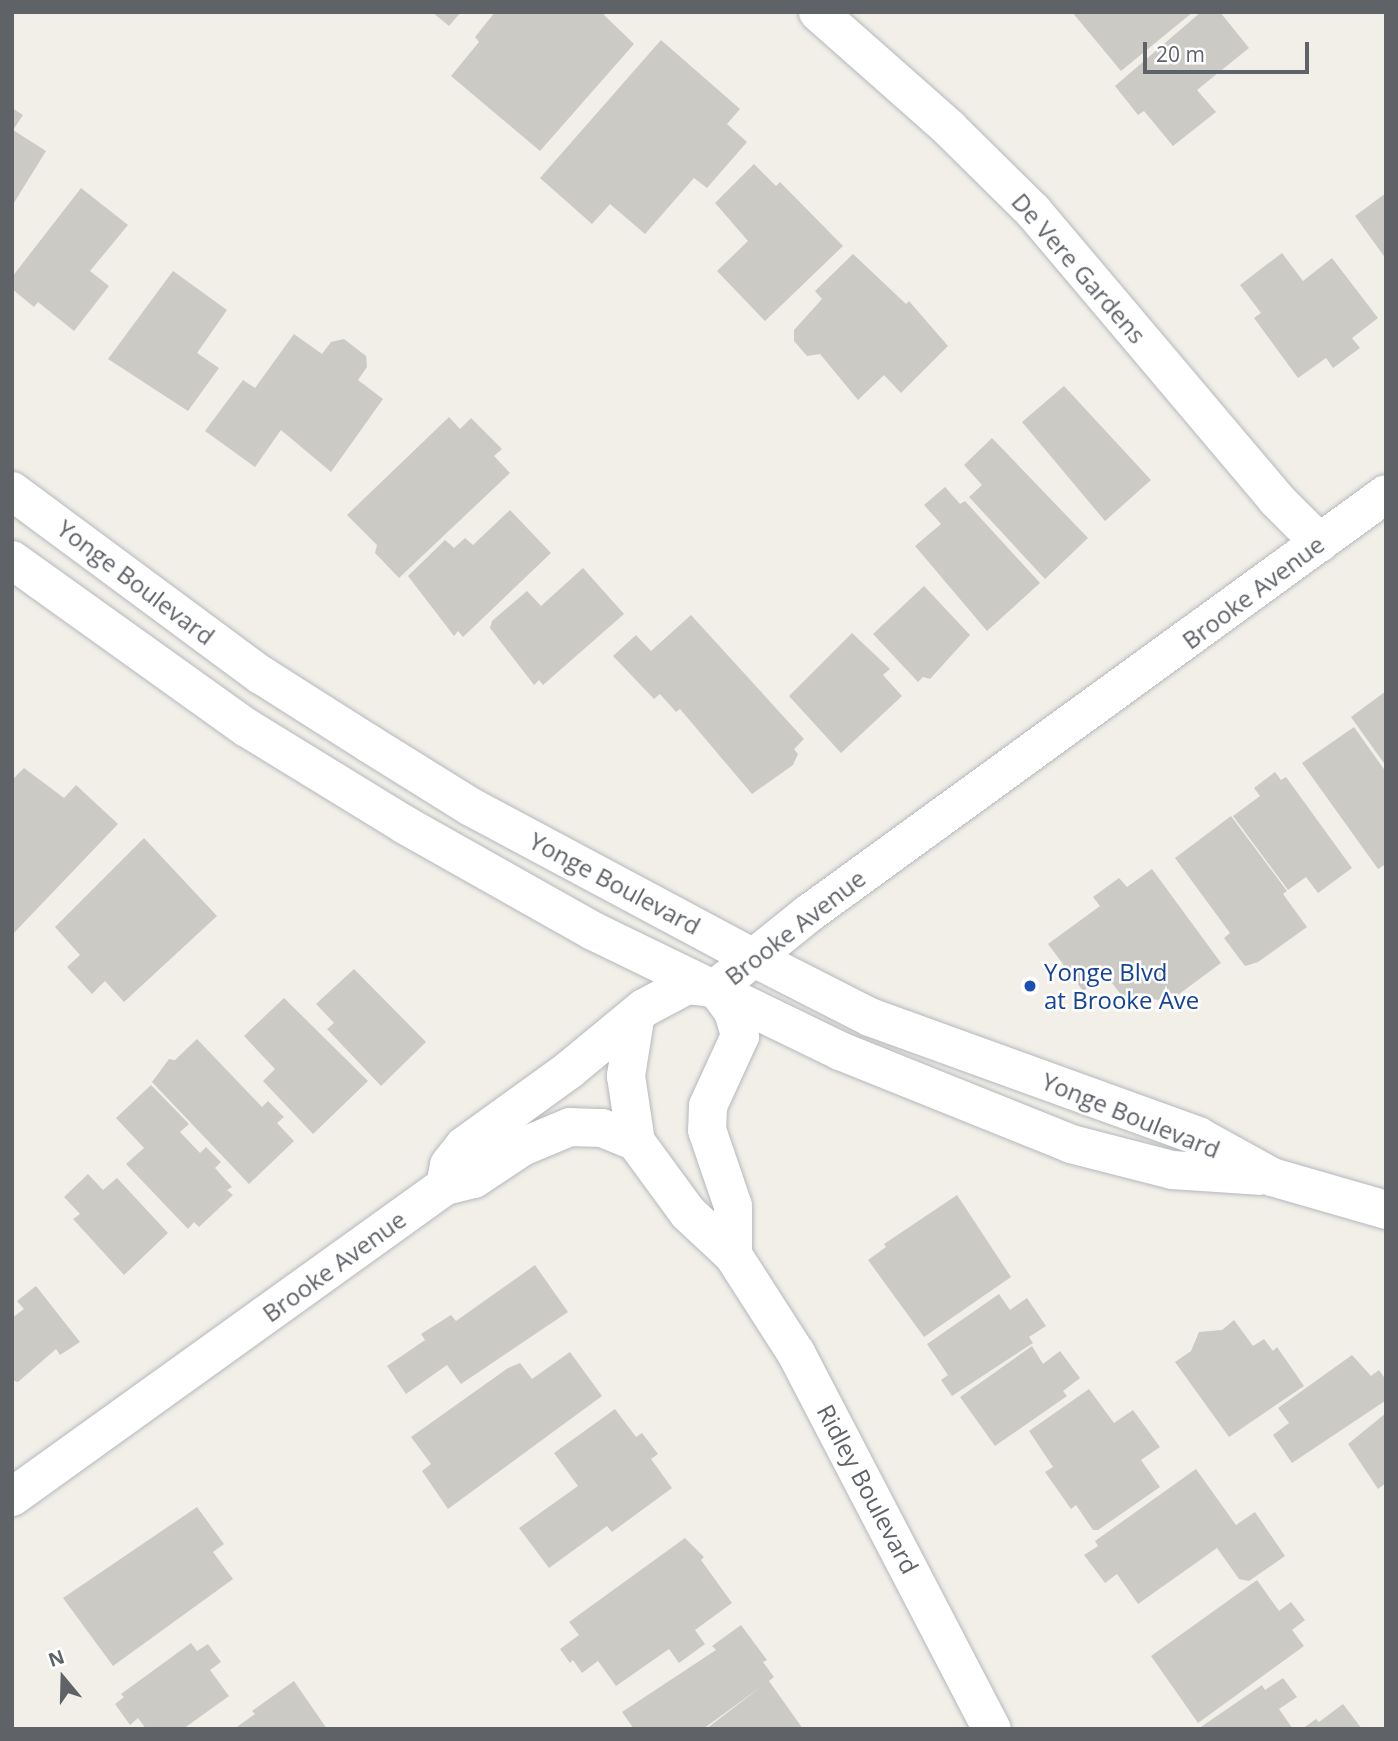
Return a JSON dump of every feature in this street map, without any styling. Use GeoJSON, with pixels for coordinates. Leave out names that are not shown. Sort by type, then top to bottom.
{"type":"FeatureCollection","features":[{"type":"Feature","properties":{"kind":"street","name":"De Vere Gardens"},"geometry":{"type":"LineString","coordinates":[[818,12],[949,128],[1033,211],[1276,499],[1320,542]]}},
{"type":"Feature","properties":{"kind":"street","name":"Yonge Boulevard"},"geometry":{"type":"LineString","coordinates":[[12,491],[261,676],[471,807],[870,1017],[1198,1136],[1272,1177]]}},
{"type":"Feature","properties":{"kind":"street","name":"Brooke Avenue"},"geometry":{"type":"LineString","coordinates":[[12,1497],[445,1186],[449,1165],[464,1146],[671,991],[687,985],[716,988],[1386,494]]}},
{"type":"Feature","properties":{"kind":"street","name":"Yonge Boulevard"},"geometry":{"type":"LineString","coordinates":[[12,560],[247,728],[405,825],[593,932],[716,988],[840,1051],[1071,1144],[1172,1170],[1272,1177],[1386,1210]]}},
{"type":"Feature","properties":{"kind":"street"},"geometry":{"type":"LineString","coordinates":[[716,988],[733,1011],[740,1036],[708,1106],[706,1130],[733,1206],[733,1255]]}},
{"type":"Feature","properties":{"kind":"street","name":"Ridley Boulevard"},"geometry":{"type":"LineString","coordinates":[[635,1019],[626,1086],[635,1142],[688,1213],[733,1255],[796,1353],[992,1729]]}},
{"type":"Feature","properties":{"kind":"street"},"geometry":{"type":"LineString","coordinates":[[445,1186],[474,1179],[522,1147],[570,1127],[602,1128],[635,1142]]}},
{"type":"Feature","properties":{"kind":"building"},"geometry":{"type":"Polygon","coordinates":[[[432,12],[461,12],[449,26],[432,12]]]}},
{"type":"Feature","properties":{"kind":"building"},"geometry":{"type":"Polygon","coordinates":[[[495,12],[606,12],[604,15],[634,44],[540,151],[451,76],[479,42],[475,37],[495,12]]]}},
{"type":"Feature","properties":{"kind":"building"},"geometry":{"type":"Polygon","coordinates":[[[1072,12],[1193,12],[1121,71],[1072,12]]]}},
{"type":"Feature","properties":{"kind":"building"},"geometry":{"type":"Polygon","coordinates":[[[1201,12],[1220,12],[1249,48],[1197,90],[1216,112],[1173,146],[1144,111],[1138,115],[1115,86],[1201,12]]]}},
{"type":"Feature","properties":{"kind":"building"},"geometry":{"type":"Polygon","coordinates":[[[661,40],[740,109],[727,124],[747,142],[707,188],[694,178],[645,234],[610,204],[592,224],[540,178],[661,40]]]}},
{"type":"Feature","properties":{"kind":"building"},"geometry":{"type":"Polygon","coordinates":[[[12,108],[23,115],[13,130],[46,151],[12,206],[12,108]]]}},
{"type":"Feature","properties":{"kind":"building"},"geometry":{"type":"Polygon","coordinates":[[[754,164],[776,186],[780,182],[843,246],[765,321],[717,271],[748,241],[715,203],[754,164]]]}},
{"type":"Feature","properties":{"kind":"building"},"geometry":{"type":"Polygon","coordinates":[[[81,188],[128,225],[90,271],[109,286],[74,331],[38,302],[34,307],[12,289],[12,277],[81,188]]]}},
{"type":"Feature","properties":{"kind":"building"},"geometry":{"type":"Polygon","coordinates":[[[1386,193],[1386,259],[1355,216],[1386,193]]]}},
{"type":"Feature","properties":{"kind":"building"},"geometry":{"type":"Polygon","coordinates":[[[1282,253],[1303,281],[1332,258],[1378,318],[1352,338],[1360,348],[1333,368],[1326,358],[1298,378],[1254,318],[1261,313],[1240,285],[1282,253]]]}},
{"type":"Feature","properties":{"kind":"building"},"geometry":{"type":"Polygon","coordinates":[[[853,254],[906,304],[909,301],[948,346],[901,393],[884,375],[858,400],[820,354],[807,356],[794,341],[794,330],[822,299],[815,291],[853,254]]]}},
{"type":"Feature","properties":{"kind":"building"},"geometry":{"type":"Polygon","coordinates":[[[173,271],[227,310],[197,353],[219,368],[188,411],[108,359],[173,271]]]}},
{"type":"Feature","properties":{"kind":"building"},"geometry":{"type":"Polygon","coordinates":[[[294,334],[322,354],[331,342],[344,339],[366,356],[367,367],[358,380],[383,399],[331,472],[281,430],[255,467],[205,431],[243,380],[255,388],[294,334]]]}},
{"type":"Feature","properties":{"kind":"building"},"geometry":{"type":"Polygon","coordinates":[[[1064,386],[1151,480],[1105,521],[1022,422],[1064,386]]]}},
{"type":"Feature","properties":{"kind":"building"},"geometry":{"type":"Polygon","coordinates":[[[449,417],[460,429],[471,418],[502,449],[494,456],[510,473],[399,578],[375,553],[377,545],[347,515],[449,417]]]}},
{"type":"Feature","properties":{"kind":"building"},"geometry":{"type":"Polygon","coordinates":[[[992,438],[1088,538],[1045,579],[969,497],[982,485],[964,465],[992,438]]]}},
{"type":"Feature","properties":{"kind":"building"},"geometry":{"type":"Polygon","coordinates":[[[945,487],[960,504],[965,501],[1040,583],[987,631],[915,546],[941,524],[924,505],[945,487]]]}},
{"type":"Feature","properties":{"kind":"building"},"geometry":{"type":"Polygon","coordinates":[[[510,510],[551,553],[463,637],[458,631],[454,636],[408,576],[445,540],[454,548],[465,538],[473,545],[510,510]]]}},
{"type":"Feature","properties":{"kind":"building"},"geometry":{"type":"Polygon","coordinates":[[[583,568],[624,614],[543,685],[539,680],[534,685],[490,628],[492,621],[527,591],[541,606],[583,568]]]}},
{"type":"Feature","properties":{"kind":"building"},"geometry":{"type":"Polygon","coordinates":[[[924,586],[970,635],[930,679],[923,677],[918,682],[873,634],[924,586]]]}},
{"type":"Feature","properties":{"kind":"building"},"geometry":{"type":"Polygon","coordinates":[[[691,615],[804,739],[794,749],[798,754],[793,765],[752,794],[680,709],[676,712],[660,694],[654,699],[613,656],[636,635],[651,651],[691,615]]]}},
{"type":"Feature","properties":{"kind":"building"},"geometry":{"type":"Polygon","coordinates":[[[852,633],[890,669],[883,675],[902,696],[841,753],[789,696],[852,633]]]}},
{"type":"Feature","properties":{"kind":"building"},"geometry":{"type":"Polygon","coordinates":[[[1386,691],[1386,766],[1351,717],[1386,691]]]}},
{"type":"Feature","properties":{"kind":"building"},"geometry":{"type":"Polygon","coordinates":[[[1354,727],[1386,772],[1386,864],[1378,869],[1302,763],[1354,727]]]}},
{"type":"Feature","properties":{"kind":"building"},"geometry":{"type":"Polygon","coordinates":[[[24,768],[64,798],[76,785],[118,824],[12,935],[12,780],[24,768]]]}},
{"type":"Feature","properties":{"kind":"building"},"geometry":{"type":"Polygon","coordinates":[[[1275,772],[1281,780],[1286,777],[1352,868],[1318,893],[1306,877],[1288,890],[1233,816],[1260,796],[1254,788],[1275,772]]]}},
{"type":"Feature","properties":{"kind":"building"},"geometry":{"type":"Polygon","coordinates":[[[1231,816],[1287,891],[1283,894],[1307,927],[1258,962],[1245,966],[1224,938],[1230,933],[1175,858],[1231,816]]]}},
{"type":"Feature","properties":{"kind":"building"},"geometry":{"type":"Polygon","coordinates":[[[144,838],[217,916],[124,1002],[105,981],[92,994],[67,967],[80,955],[55,927],[144,838]]]}},
{"type":"Feature","properties":{"kind":"building"},"geometry":{"type":"Polygon","coordinates":[[[1152,869],[1221,963],[1171,1000],[1166,994],[1158,1000],[1138,997],[1128,1004],[1106,975],[1083,991],[1048,944],[1100,906],[1093,897],[1119,878],[1127,887],[1152,869]]]}},
{"type":"Feature","properties":{"kind":"building"},"geometry":{"type":"Polygon","coordinates":[[[354,969],[426,1042],[381,1086],[327,1029],[334,1023],[316,1004],[354,969]]]}},
{"type":"Feature","properties":{"kind":"building"},"geometry":{"type":"Polygon","coordinates":[[[284,998],[368,1081],[313,1134],[263,1081],[275,1069],[244,1036],[284,998]]]}},
{"type":"Feature","properties":{"kind":"building"},"geometry":{"type":"Polygon","coordinates":[[[197,1039],[262,1107],[268,1101],[284,1117],[277,1123],[294,1141],[249,1184],[152,1082],[169,1059],[175,1060],[197,1039]]]}},
{"type":"Feature","properties":{"kind":"building"},"geometry":{"type":"Polygon","coordinates":[[[151,1085],[189,1124],[180,1132],[200,1153],[206,1147],[221,1162],[215,1168],[232,1187],[227,1190],[233,1195],[199,1227],[194,1222],[188,1229],[126,1164],[144,1148],[116,1118],[151,1085]]]}},
{"type":"Feature","properties":{"kind":"building"},"geometry":{"type":"Polygon","coordinates":[[[88,1174],[103,1190],[117,1178],[168,1233],[124,1275],[73,1219],[80,1214],[64,1197],[88,1174]]]}},
{"type":"Feature","properties":{"kind":"building"},"geometry":{"type":"Polygon","coordinates":[[[957,1195],[1011,1277],[924,1337],[868,1260],[886,1247],[884,1244],[957,1195]]]}},
{"type":"Feature","properties":{"kind":"building"},"geometry":{"type":"Polygon","coordinates":[[[535,1265],[568,1312],[461,1384],[447,1365],[406,1394],[387,1366],[425,1340],[421,1334],[451,1315],[456,1321],[535,1265]]]}},
{"type":"Feature","properties":{"kind":"building"},"geometry":{"type":"Polygon","coordinates":[[[36,1286],[80,1342],[60,1355],[56,1349],[18,1382],[12,1380],[12,1318],[24,1309],[17,1301],[36,1286]]]}},
{"type":"Feature","properties":{"kind":"building"},"geometry":{"type":"Polygon","coordinates":[[[999,1294],[1010,1310],[1027,1298],[1046,1326],[1029,1337],[1033,1343],[952,1396],[941,1380],[948,1375],[927,1344],[999,1294]]]}},
{"type":"Feature","properties":{"kind":"building"},"geometry":{"type":"Polygon","coordinates":[[[1234,1320],[1253,1346],[1264,1339],[1273,1351],[1277,1347],[1304,1386],[1229,1437],[1175,1362],[1191,1351],[1199,1332],[1222,1330],[1234,1320]]]}},
{"type":"Feature","properties":{"kind":"building"},"geometry":{"type":"Polygon","coordinates":[[[1032,1346],[1043,1364],[1060,1351],[1080,1378],[1063,1391],[1067,1396],[995,1446],[960,1397],[1032,1346]]]}},
{"type":"Feature","properties":{"kind":"building"},"geometry":{"type":"Polygon","coordinates":[[[570,1352],[602,1396],[448,1509],[422,1471],[431,1464],[411,1437],[508,1368],[520,1363],[532,1379],[570,1352]]]}},
{"type":"Feature","properties":{"kind":"building"},"geometry":{"type":"Polygon","coordinates":[[[1352,1355],[1371,1376],[1379,1370],[1386,1380],[1385,1401],[1292,1463],[1273,1435],[1289,1423],[1278,1408],[1352,1355]]]}},
{"type":"Feature","properties":{"kind":"building"},"geometry":{"type":"Polygon","coordinates":[[[1089,1389],[1114,1423],[1133,1410],[1160,1447],[1141,1460],[1160,1487],[1098,1530],[1093,1530],[1076,1505],[1071,1509],[1045,1472],[1053,1467],[1029,1431],[1089,1389]]]}},
{"type":"Feature","properties":{"kind":"building"},"geometry":{"type":"Polygon","coordinates":[[[615,1409],[636,1437],[642,1433],[658,1454],[651,1459],[672,1488],[612,1532],[607,1526],[549,1568],[519,1528],[578,1486],[554,1453],[615,1409]]]}},
{"type":"Feature","properties":{"kind":"building"},"geometry":{"type":"Polygon","coordinates":[[[1386,1413],[1386,1483],[1378,1489],[1348,1444],[1386,1413]]]}},
{"type":"Feature","properties":{"kind":"building"},"geometry":{"type":"Polygon","coordinates":[[[1196,1469],[1236,1525],[1255,1512],[1285,1556],[1249,1581],[1239,1579],[1217,1548],[1138,1604],[1117,1574],[1105,1583],[1084,1555],[1098,1546],[1095,1541],[1196,1469]]]}},
{"type":"Feature","properties":{"kind":"building"},"geometry":{"type":"Polygon","coordinates":[[[197,1507],[224,1544],[213,1552],[233,1579],[113,1666],[63,1598],[197,1507]]]}},
{"type":"Feature","properties":{"kind":"building"},"geometry":{"type":"Polygon","coordinates":[[[685,1538],[704,1557],[701,1560],[732,1603],[695,1630],[705,1644],[679,1663],[669,1649],[616,1686],[598,1661],[582,1673],[573,1660],[570,1663],[560,1649],[579,1635],[569,1622],[685,1538]]]}},
{"type":"Feature","properties":{"kind":"building"},"geometry":{"type":"Polygon","coordinates":[[[1257,1580],[1279,1611],[1291,1602],[1305,1620],[1292,1630],[1304,1646],[1198,1723],[1151,1656],[1257,1580]]]}},
{"type":"Feature","properties":{"kind":"building"},"geometry":{"type":"Polygon","coordinates":[[[741,1625],[767,1660],[763,1662],[774,1677],[769,1681],[803,1729],[706,1729],[762,1686],[703,1729],[634,1729],[622,1712],[716,1650],[712,1646],[741,1625]]]}},
{"type":"Feature","properties":{"kind":"building"},"geometry":{"type":"Polygon","coordinates":[[[191,1643],[197,1651],[208,1644],[221,1662],[210,1670],[229,1696],[183,1729],[146,1729],[138,1718],[130,1725],[115,1704],[124,1697],[121,1694],[191,1643]]]}},
{"type":"Feature","properties":{"kind":"building"},"geometry":{"type":"Polygon","coordinates":[[[1283,1678],[1297,1697],[1279,1709],[1293,1729],[1198,1729],[1262,1685],[1265,1690],[1283,1678]]]}},
{"type":"Feature","properties":{"kind":"building"},"geometry":{"type":"Polygon","coordinates":[[[294,1681],[327,1729],[234,1729],[255,1714],[252,1711],[294,1681]]]}},
{"type":"Feature","properties":{"kind":"building"},"geometry":{"type":"Polygon","coordinates":[[[1343,1704],[1362,1729],[1302,1729],[1316,1719],[1319,1722],[1343,1704]]]}},
{"type":"Feature","properties":{"kind":"place","name":"Yonge Blvd at Brooke Ave"},"geometry":{"type":"Point","coordinates":[1030,986]}}]}
